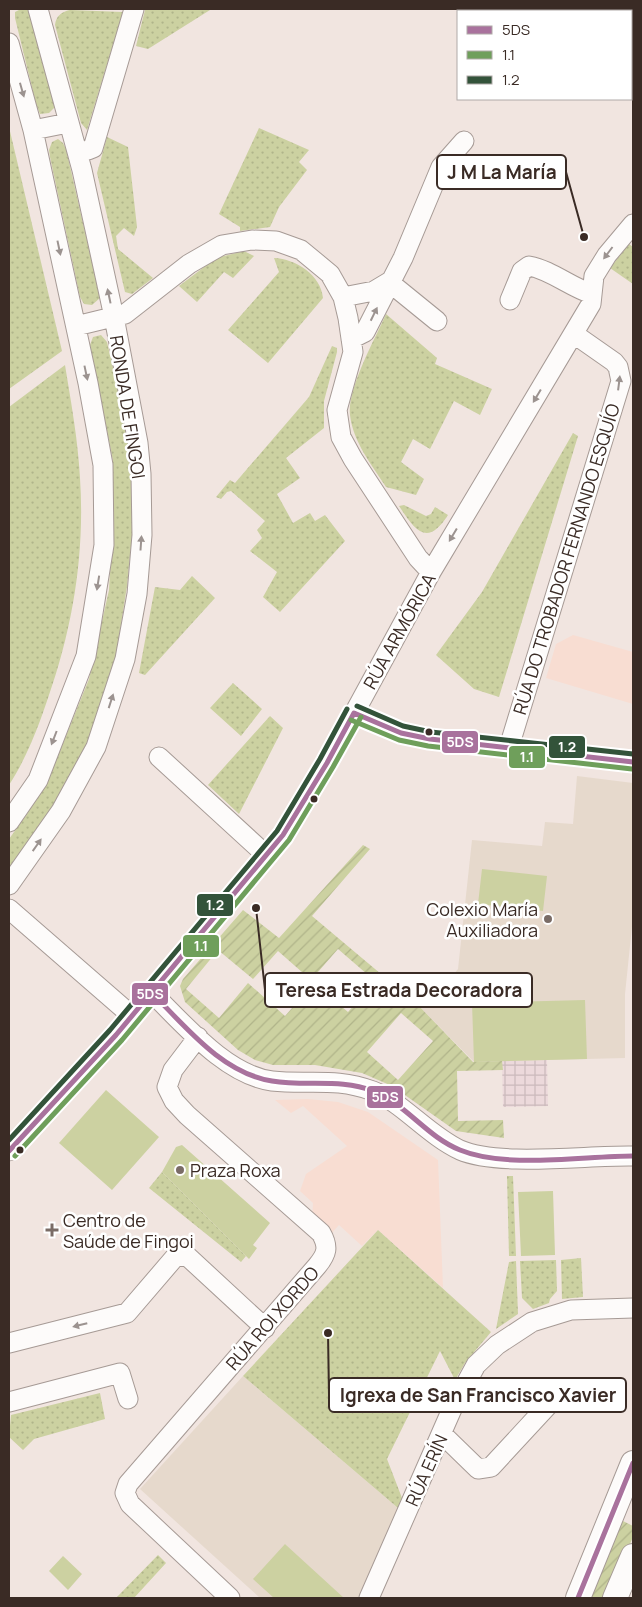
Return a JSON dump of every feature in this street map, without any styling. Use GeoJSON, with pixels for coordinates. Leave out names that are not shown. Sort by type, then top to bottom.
{"type":"FeatureCollection","features":[{"type":"Feature","properties":{"kind":"street","name":"RONDA DE FINGOI"},"geometry":{"type":"LineString","coordinates":[[9,885],[61,811],[96,747],[124,659],[137,594],[142,535],[141,474],[138,443],[114,317],[82,170],[38,9]]}},
{"type":"Feature","properties":{"kind":"street"},"geometry":{"type":"LineString","coordinates":[[88,150],[93,148],[134,9]]}},
{"type":"Feature","properties":{"kind":"street","name":"RONDA DE FINGOI"},"geometry":{"type":"LineString","coordinates":[[9,43],[33,130],[76,326],[103,465],[104,545],[86,656],[38,780],[9,822]]}},
{"type":"Feature","properties":{"kind":"street"},"geometry":{"type":"LineString","coordinates":[[33,130],[68,123]]}},
{"type":"Feature","properties":{"kind":"street"},"geometry":{"type":"LineString","coordinates":[[352,338],[365,332],[403,258],[441,167],[464,141]]}},
{"type":"Feature","properties":{"kind":"street","name":"RÚA ARMÓRICA"},"geometry":{"type":"LineString","coordinates":[[9,1151],[152,993],[283,835],[327,763],[431,572],[591,304],[594,276],[606,254],[633,224]]}},
{"type":"Feature","properties":{"kind":"street"},"geometry":{"type":"LineString","coordinates":[[114,317],[125,314],[190,264],[222,245],[252,240],[276,242],[301,250],[330,274],[343,297],[352,338],[352,352],[337,410],[341,437],[353,459],[418,558],[431,572]]}},
{"type":"Feature","properties":{"kind":"street"},"geometry":{"type":"LineString","coordinates":[[510,300],[522,271],[529,266],[537,267],[577,290],[592,294]]}},
{"type":"Feature","properties":{"kind":"street"},"geometry":{"type":"LineString","coordinates":[[343,297],[374,291],[389,282]]}},
{"type":"Feature","properties":{"kind":"street"},"geometry":{"type":"LineString","coordinates":[[389,282],[437,321]]}},
{"type":"Feature","properties":{"kind":"street","name":"RONDA DE FINGOI"},"geometry":{"type":"LineString","coordinates":[[76,326],[114,317]]}},
{"type":"Feature","properties":{"kind":"street","name":"RÚA DO TROBADOR FERNANDO ESQUÍO"},"geometry":{"type":"LineString","coordinates":[[509,747],[621,381],[618,367],[614,362],[574,334]]}},
{"type":"Feature","properties":{"kind":"street"},"geometry":{"type":"LineString","coordinates":[[354,713],[401,733],[430,739],[633,762]]}},
{"type":"Feature","properties":{"kind":"street"},"geometry":{"type":"LineString","coordinates":[[159,757],[266,855]]}},
{"type":"Feature","properties":{"kind":"street"},"geometry":{"type":"LineString","coordinates":[[9,909],[132,1016]]}},
{"type":"Feature","properties":{"kind":"street"},"geometry":{"type":"LineString","coordinates":[[152,993],[227,1062],[253,1077],[272,1081],[341,1082],[375,1091],[407,1113],[438,1139],[462,1151],[492,1157],[633,1156]]}},
{"type":"Feature","properties":{"kind":"street","name":"RÚA ROI XORDO"},"geometry":{"type":"LineString","coordinates":[[198,1037],[173,1070],[167,1087],[174,1100],[187,1115],[322,1233],[326,1241],[326,1256],[128,1484],[125,1493],[130,1504],[230,1598]]}},
{"type":"Feature","properties":{"kind":"street"},"geometry":{"type":"LineString","coordinates":[[9,1343],[127,1313],[175,1257],[186,1255],[265,1328]]}},
{"type":"Feature","properties":{"kind":"street","name":"RÚA ERÍN"},"geometry":{"type":"LineString","coordinates":[[369,1598],[442,1434],[476,1365],[497,1345],[527,1325],[571,1310],[633,1308]]}},
{"type":"Feature","properties":{"kind":"street"},"geometry":{"type":"LineString","coordinates":[[9,1402],[120,1373],[128,1399]]}},
{"type":"Feature","properties":{"kind":"street"},"geometry":{"type":"LineString","coordinates":[[442,1434],[478,1469],[490,1467],[564,1388]]}},
{"type":"Feature","properties":{"kind":"street"},"geometry":{"type":"LineString","coordinates":[[578,1598],[633,1463]]}},
{"type":"Feature","properties":{"kind":"street"},"geometry":{"type":"LineString","coordinates":[[615,1598],[633,1556]]}},
{"type":"Feature","properties":{"kind":"shaded area"},"geometry":{"type":"Polygon","coordinates":[[[633,9],[633,43],[632,10],[582,10],[633,9]]]}},
{"type":"Feature","properties":{"kind":"shaded area"},"geometry":{"type":"Polygon","coordinates":[[[573,635],[633,652],[633,704],[546,678],[556,644],[573,635]]]}},
{"type":"Feature","properties":{"kind":"shaded area","name":"Colexio María Auxiliadora"},"geometry":{"type":"Polygon","coordinates":[[[577,776],[633,783],[633,917],[625,994],[625,1058],[474,1062],[419,1006],[448,981],[458,969],[472,840],[542,846],[545,822],[573,824],[577,776]]]}},
{"type":"Feature","properties":{"kind":"shaded area"},"geometry":{"type":"Polygon","coordinates":[[[547,1060],[548,1106],[503,1107],[502,1061],[547,1060]]]}},
{"type":"Feature","properties":{"kind":"shaded area"},"geometry":{"type":"Polygon","coordinates":[[[308,1099],[338,1102],[368,1112],[438,1160],[443,1288],[378,1230],[362,1246],[339,1225],[329,1236],[312,1220],[313,1203],[300,1191],[306,1174],[347,1146],[303,1106],[291,1113],[275,1100],[308,1099]]]}},
{"type":"Feature","properties":{"kind":"shaded area"},"geometry":{"type":"Polygon","coordinates":[[[243,1376],[398,1508],[359,1598],[260,1598],[140,1489],[243,1376]]]}},
{"type":"Feature","properties":{"kind":"green space"},"geometry":{"type":"Polygon","coordinates":[[[21,9],[28,9],[31,15],[57,105],[49,113],[40,114],[36,104],[15,18],[15,12],[21,9]]]}},
{"type":"Feature","properties":{"kind":"green space"},"geometry":{"type":"Polygon","coordinates":[[[70,10],[123,12],[87,130],[81,123],[55,25],[59,15],[70,10]]]}},
{"type":"Feature","properties":{"kind":"green space"},"geometry":{"type":"Polygon","coordinates":[[[145,10],[210,10],[148,49],[136,46],[145,10]]]}},
{"type":"Feature","properties":{"kind":"green space"},"geometry":{"type":"Polygon","coordinates":[[[9,127],[62,351],[9,389],[9,127]]]}},
{"type":"Feature","properties":{"kind":"green space"},"geometry":{"type":"Polygon","coordinates":[[[259,128],[309,150],[299,162],[307,170],[279,207],[270,227],[240,231],[240,227],[219,214],[259,128]]]}},
{"type":"Feature","properties":{"kind":"green space"},"geometry":{"type":"Polygon","coordinates":[[[107,137],[128,147],[137,227],[134,236],[124,228],[116,236],[118,249],[153,278],[132,294],[125,292],[97,173],[107,137]]]}},
{"type":"Feature","properties":{"kind":"green space"},"geometry":{"type":"Polygon","coordinates":[[[58,139],[66,149],[98,288],[100,298],[92,305],[84,304],[80,297],[50,157],[49,150],[52,142],[58,139]]]}},
{"type":"Feature","properties":{"kind":"green space"},"geometry":{"type":"Polygon","coordinates":[[[629,244],[633,247],[633,284],[610,268],[629,244]]]}},
{"type":"Feature","properties":{"kind":"green space"},"geometry":{"type":"Polygon","coordinates":[[[244,251],[254,256],[233,278],[224,272],[197,302],[179,286],[216,258],[244,251]]]}},
{"type":"Feature","properties":{"kind":"green space"},"geometry":{"type":"Polygon","coordinates":[[[274,258],[291,261],[306,270],[318,282],[323,298],[268,363],[228,330],[279,272],[274,258]]]}},
{"type":"Feature","properties":{"kind":"green space"},"geometry":{"type":"Polygon","coordinates":[[[386,314],[437,358],[435,364],[492,389],[480,415],[454,401],[430,449],[413,439],[401,462],[424,479],[416,495],[386,487],[359,444],[350,415],[350,404],[357,378],[386,314]]]}},
{"type":"Feature","properties":{"kind":"green space"},"geometry":{"type":"Polygon","coordinates":[[[101,335],[107,342],[121,401],[131,460],[134,515],[127,586],[115,663],[87,745],[49,812],[9,873],[9,839],[27,814],[55,763],[89,679],[109,590],[113,520],[113,461],[90,345],[93,337],[101,335]]]}},
{"type":"Feature","properties":{"kind":"green space"},"geometry":{"type":"Polygon","coordinates":[[[332,346],[337,348],[337,352],[324,401],[324,428],[286,458],[300,478],[277,494],[293,523],[310,513],[315,521],[325,515],[345,541],[280,612],[263,597],[277,572],[250,551],[262,538],[257,530],[265,521],[231,491],[227,492],[221,499],[216,497],[230,480],[235,483],[309,397],[332,346]]]}},
{"type":"Feature","properties":{"kind":"green space"},"geometry":{"type":"Polygon","coordinates":[[[65,365],[76,435],[80,478],[81,534],[79,562],[70,617],[57,671],[31,743],[9,785],[9,407],[65,365]]]}},
{"type":"Feature","properties":{"kind":"green space"},"geometry":{"type":"Polygon","coordinates":[[[573,433],[578,436],[499,697],[474,689],[436,655],[482,592],[573,433]]]}},
{"type":"Feature","properties":{"kind":"green space"},"geometry":{"type":"Polygon","coordinates":[[[404,505],[426,516],[431,514],[435,507],[448,515],[434,531],[422,532],[410,522],[399,506],[404,505]]]}},
{"type":"Feature","properties":{"kind":"green space"},"geometry":{"type":"Polygon","coordinates":[[[192,576],[215,598],[145,675],[139,673],[155,587],[180,590],[192,576]]]}},
{"type":"Feature","properties":{"kind":"green space"},"geometry":{"type":"Polygon","coordinates":[[[233,683],[262,709],[241,736],[210,708],[233,683]]]}},
{"type":"Feature","properties":{"kind":"green space"},"geometry":{"type":"Polygon","coordinates":[[[270,716],[283,728],[239,814],[208,785],[270,716]]]}},
{"type":"Feature","properties":{"kind":"green space"},"geometry":{"type":"Polygon","coordinates":[[[363,845],[370,849],[312,916],[419,1006],[473,1062],[502,1061],[503,1070],[457,1071],[458,1121],[503,1120],[504,1138],[456,1131],[392,1086],[362,1073],[315,1065],[273,1065],[255,1060],[238,1050],[185,1002],[180,986],[183,979],[243,910],[279,938],[363,845]],[[338,949],[311,980],[278,951],[253,979],[218,950],[186,989],[219,1018],[248,983],[285,1016],[314,983],[348,1012],[375,981],[338,949]],[[401,1013],[367,1052],[398,1080],[433,1041],[401,1013]]]}},
{"type":"Feature","properties":{"kind":"green space"},"geometry":{"type":"Polygon","coordinates":[[[482,869],[547,876],[543,911],[478,904],[482,869]]]}},
{"type":"Feature","properties":{"kind":"green space"},"geometry":{"type":"Polygon","coordinates":[[[585,1000],[587,1059],[474,1062],[472,1003],[585,1000]]]}},
{"type":"Feature","properties":{"kind":"green space"},"geometry":{"type":"Polygon","coordinates":[[[106,1090],[159,1137],[112,1190],[59,1143],[106,1090]]]}},
{"type":"Feature","properties":{"kind":"green space"},"geometry":{"type":"Polygon","coordinates":[[[182,1145],[270,1223],[253,1245],[257,1248],[249,1259],[162,1172],[176,1147],[182,1145]]]}},
{"type":"Feature","properties":{"kind":"green space"},"geometry":{"type":"Polygon","coordinates":[[[162,1172],[246,1256],[241,1262],[149,1188],[162,1172]]]}},
{"type":"Feature","properties":{"kind":"green space"},"geometry":{"type":"Polygon","coordinates":[[[507,1176],[513,1176],[516,1256],[509,1256],[507,1176]]]}},
{"type":"Feature","properties":{"kind":"green space"},"geometry":{"type":"Polygon","coordinates":[[[553,1191],[555,1255],[521,1256],[518,1192],[553,1191]]]}},
{"type":"Feature","properties":{"kind":"green space"},"geometry":{"type":"Polygon","coordinates":[[[378,1230],[491,1332],[465,1363],[455,1380],[440,1351],[387,1459],[402,1498],[398,1508],[243,1376],[378,1230]]]}},
{"type":"Feature","properties":{"kind":"green space"},"geometry":{"type":"Polygon","coordinates":[[[581,1258],[583,1297],[562,1299],[561,1260],[581,1258]]]}},
{"type":"Feature","properties":{"kind":"green space"},"geometry":{"type":"Polygon","coordinates":[[[556,1260],[557,1291],[549,1303],[533,1309],[522,1298],[520,1261],[556,1260]]]}},
{"type":"Feature","properties":{"kind":"green space"},"geometry":{"type":"Polygon","coordinates":[[[516,1261],[518,1314],[496,1329],[509,1262],[516,1261]]]}},
{"type":"Feature","properties":{"kind":"green space"},"geometry":{"type":"Polygon","coordinates":[[[100,1393],[105,1419],[34,1439],[23,1450],[9,1437],[11,1415],[100,1393]]]}},
{"type":"Feature","properties":{"kind":"green space"},"geometry":{"type":"Polygon","coordinates":[[[621,1520],[633,1526],[633,1537],[606,1598],[588,1598],[621,1520]]]}},
{"type":"Feature","properties":{"kind":"green space"},"geometry":{"type":"Polygon","coordinates":[[[285,1544],[344,1598],[274,1598],[253,1579],[285,1544]]]}},
{"type":"Feature","properties":{"kind":"green space"},"geometry":{"type":"Polygon","coordinates":[[[158,1555],[166,1563],[134,1598],[116,1598],[158,1555]]]}},
{"type":"Feature","properties":{"kind":"green space"},"geometry":{"type":"Polygon","coordinates":[[[63,1556],[82,1574],[68,1590],[49,1571],[63,1556]]]}},
{"type":"Feature","properties":{"kind":"transit line","name":"1.2"},"geometry":{"type":"LineString","coordinates":[[357,706],[403,726],[431,732],[633,754]]}},
{"type":"Feature","properties":{"kind":"transit line","name":"1.2"},"geometry":{"type":"LineString","coordinates":[[9,1140],[110,1030],[277,831],[347,709]]}},
{"type":"Feature","properties":{"kind":"transit line","name":"5DS"},"geometry":{"type":"LineString","coordinates":[[9,1151],[116,1035],[283,835],[327,763],[354,713],[401,733],[430,739],[633,762]]}},
{"type":"Feature","properties":{"kind":"transit line","name":"1.1"},"geometry":{"type":"LineString","coordinates":[[15,1156],[122,1040],[289,840],[361,717]]}},
{"type":"Feature","properties":{"kind":"transit line","name":"1.1"},"geometry":{"type":"LineString","coordinates":[[351,720],[399,740],[428,746],[632,769]]}},
{"type":"Feature","properties":{"kind":"transit line","name":"5DS"},"geometry":{"type":"LineString","coordinates":[[152,993],[206,1047],[237,1069],[272,1081],[348,1085],[373,1091],[396,1104],[437,1137],[460,1150],[479,1156],[522,1160],[633,1156]]}},
{"type":"Feature","properties":{"kind":"transit line","name":"5DS"},"geometry":{"type":"LineString","coordinates":[[578,1598],[633,1463]]}},
{"type":"Feature","properties":{"kind":"place","name":"J M La María"},"geometry":{"type":"Point","coordinates":[584,237]}},
{"type":"Feature","properties":{"kind":"place","name":"Teresa Estrada Decoradora"},"geometry":{"type":"Point","coordinates":[256,908]}},
{"type":"Feature","properties":{"kind":"place","name":"Colexio María Auxiliadora"},"geometry":{"type":"Point","coordinates":[548,919]}},
{"type":"Feature","properties":{"kind":"place","name":"Praza Roxa"},"geometry":{"type":"Point","coordinates":[180,1170]}},
{"type":"Feature","properties":{"kind":"place","name":"Centro de Saúde de Fingoi"},"geometry":{"type":"Point","coordinates":[52,1230]}},
{"type":"Feature","properties":{"kind":"place","name":"Igrexa de San Francisco Xavier"},"geometry":{"type":"Point","coordinates":[328,1333]}}]}
